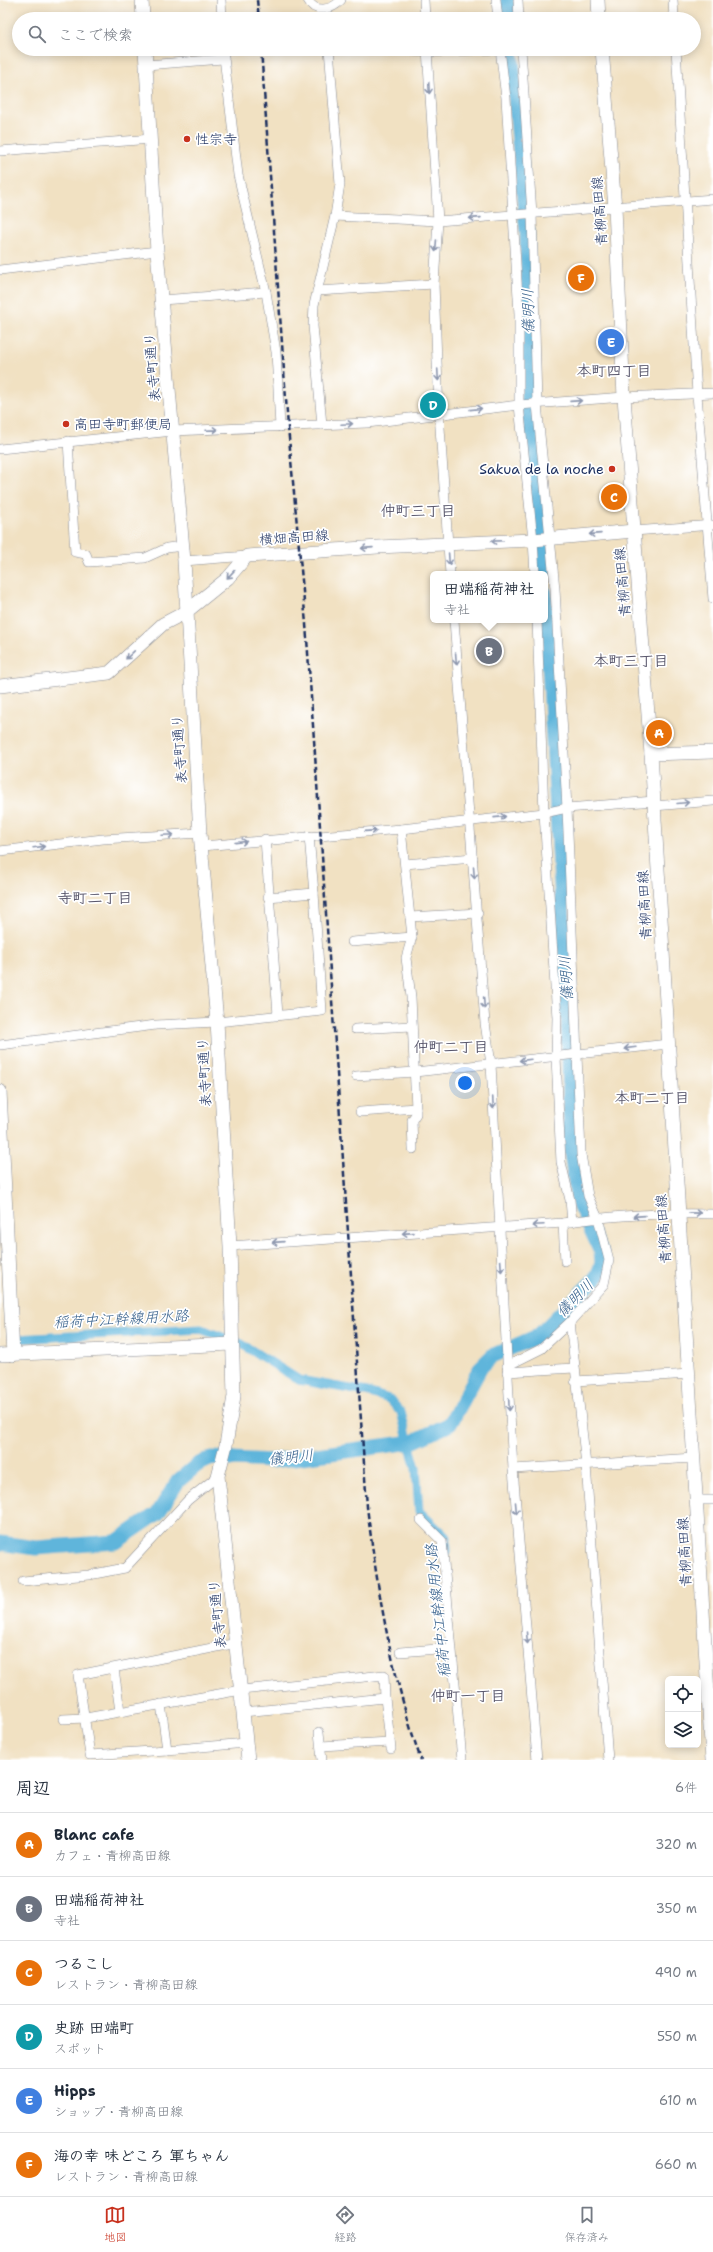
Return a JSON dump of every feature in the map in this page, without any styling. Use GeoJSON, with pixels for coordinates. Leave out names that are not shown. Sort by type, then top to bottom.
{"type":"FeatureCollection","features":[{"type":"Feature","properties":{"kind":"main road"},"geometry":{"type":"LineString","coordinates":[[142,0],[143,12]]}},
{"type":"Feature","properties":{"kind":"main road"},"geometry":{"type":"LineString","coordinates":[[598,0],[599,12]]}},
{"type":"Feature","properties":{"kind":"main road","name":"表寺町通り"},"geometry":{"type":"LineString","coordinates":[[145,56],[157,251],[174,432],[184,562],[201,840],[217,1022],[230,1246],[234,1396],[220,1471],[248,1760]]}},
{"type":"Feature","properties":{"kind":"main road","name":"青柳高田線"},"geometry":{"type":"LineString","coordinates":[[603,56],[615,208],[624,397],[651,754],[678,1213],[690,1374],[712,1760]]}},
{"type":"Feature","properties":{"kind":"main road","name":"横畑高田線"},"geometry":{"type":"LineString","coordinates":[[0,686],[109,673],[163,624],[186,612],[228,578],[247,556],[448,543],[534,540],[550,537],[634,531]]}},
{"type":"Feature","properties":{"kind":"main road"},"geometry":{"type":"LineString","coordinates":[[651,754],[713,752]]}},
{"type":"Feature","properties":{"kind":"main road"},"geometry":{"type":"LineString","coordinates":[[0,1091],[6,1355],[232,1344]]}},
{"type":"Feature","properties":{"kind":"street"},"geometry":{"type":"LineString","coordinates":[[222,0],[222,12]]}},
{"type":"Feature","properties":{"kind":"street"},"geometry":{"type":"LineString","coordinates":[[308,0],[314,7],[327,9],[337,5],[341,0]]}},
{"type":"Feature","properties":{"kind":"street"},"geometry":{"type":"LineString","coordinates":[[424,0],[425,12]]}},
{"type":"Feature","properties":{"kind":"street"},"geometry":{"type":"LineString","coordinates":[[496,0],[497,12]]}},
{"type":"Feature","properties":{"kind":"street"},"geometry":{"type":"LineString","coordinates":[[518,0],[519,12]]}},
{"type":"Feature","properties":{"kind":"street"},"geometry":{"type":"LineString","coordinates":[[673,0],[674,12]]}},
{"type":"Feature","properties":{"kind":"street"},"geometry":{"type":"LineString","coordinates":[[322,425],[313,326],[317,291],[335,216],[340,184],[330,56]]}},
{"type":"Feature","properties":{"kind":"street"},"geometry":{"type":"LineString","coordinates":[[427,56],[438,220],[434,284],[450,571]]}},
{"type":"Feature","properties":{"kind":"street"},"geometry":{"type":"LineString","coordinates":[[502,56],[516,215],[521,405],[534,540],[535,571]]}},
{"type":"Feature","properties":{"kind":"street"},"geometry":{"type":"LineString","coordinates":[[507,1369],[541,1349],[570,1322],[604,1284],[609,1260],[588,1196],[581,1154],[567,808],[550,537],[537,404],[532,214],[521,56]]}},
{"type":"Feature","properties":{"kind":"street"},"geometry":{"type":"LineString","coordinates":[[676,56],[697,394],[710,526],[713,599]]}},
{"type":"Feature","properties":{"kind":"street"},"geometry":{"type":"LineString","coordinates":[[146,65],[223,59],[238,176],[266,292],[276,352],[280,427]]}},
{"type":"Feature","properties":{"kind":"street"},"geometry":{"type":"LineString","coordinates":[[0,151],[151,139]]}},
{"type":"Feature","properties":{"kind":"street"},"geometry":{"type":"LineString","coordinates":[[335,216],[438,220],[615,208],[713,199]]}},
{"type":"Feature","properties":{"kind":"street"},"geometry":{"type":"LineString","coordinates":[[0,270],[157,251]]}},
{"type":"Feature","properties":{"kind":"street"},"geometry":{"type":"LineString","coordinates":[[317,291],[434,284]]}},
{"type":"Feature","properties":{"kind":"street"},"geometry":{"type":"LineString","coordinates":[[162,300],[266,292]]}},
{"type":"Feature","properties":{"kind":"street"},"geometry":{"type":"LineString","coordinates":[[0,449],[68,441],[174,432],[367,423],[440,413],[521,405],[624,397],[713,393]]}},
{"type":"Feature","properties":{"kind":"street"},"geometry":{"type":"LineString","coordinates":[[68,441],[75,552],[86,554],[89,562],[145,558],[168,548],[182,546]]}},
{"type":"Feature","properties":{"kind":"street"},"geometry":{"type":"LineString","coordinates":[[634,531],[710,526]]}},
{"type":"Feature","properties":{"kind":"street"},"geometry":{"type":"LineString","coordinates":[[184,562],[247,556]]}},
{"type":"Feature","properties":{"kind":"street"},"geometry":{"type":"LineString","coordinates":[[454,623],[469,820],[478,913],[485,1023],[491,1064],[498,1227],[513,1470],[537,1760]]}},
{"type":"Feature","properties":{"kind":"street"},"geometry":{"type":"LineString","coordinates":[[537,623],[544,813],[557,1018],[561,1162],[570,1200],[570,1222],[565,1260]]}},
{"type":"Feature","properties":{"kind":"street"},"geometry":{"type":"LineString","coordinates":[[0,851],[104,839],[265,840],[401,829],[469,820],[544,813],[567,808],[713,801]]}},
{"type":"Feature","properties":{"kind":"street"},"geometry":{"type":"LineString","coordinates":[[401,829],[412,937],[406,958],[415,1072],[416,1114],[412,1120],[413,1149]]}},
{"type":"Feature","properties":{"kind":"street"},"geometry":{"type":"LineString","coordinates":[[0,1045],[156,1025],[217,1022],[322,1011],[309,836]]}},
{"type":"Feature","properties":{"kind":"street"},"geometry":{"type":"LineString","coordinates":[[265,840],[268,897],[278,1015]]}},
{"type":"Feature","properties":{"kind":"street"},"geometry":{"type":"LineString","coordinates":[[404,864],[473,858]]}},
{"type":"Feature","properties":{"kind":"street"},"geometry":{"type":"LineString","coordinates":[[268,897],[314,892]]}},
{"type":"Feature","properties":{"kind":"street"},"geometry":{"type":"LineString","coordinates":[[410,917],[478,913]]}},
{"type":"Feature","properties":{"kind":"street"},"geometry":{"type":"LineString","coordinates":[[352,942],[412,937]]}},
{"type":"Feature","properties":{"kind":"street"},"geometry":{"type":"LineString","coordinates":[[355,1029],[412,1026]]}},
{"type":"Feature","properties":{"kind":"street"},"geometry":{"type":"LineString","coordinates":[[356,1076],[415,1072],[668,1044]]}},
{"type":"Feature","properties":{"kind":"street"},"geometry":{"type":"LineString","coordinates":[[360,1112],[416,1108]]}},
{"type":"Feature","properties":{"kind":"street"},"geometry":{"type":"LineString","coordinates":[[230,1246],[678,1213],[713,1214]]}},
{"type":"Feature","properties":{"kind":"street"},"geometry":{"type":"LineString","coordinates":[[570,1322],[575,1381],[586,1465],[608,1760]]}},
{"type":"Feature","properties":{"kind":"street"},"geometry":{"type":"LineString","coordinates":[[507,1369],[574,1368]]}},
{"type":"Feature","properties":{"kind":"street"},"geometry":{"type":"LineString","coordinates":[[575,1381],[690,1374]]}},
{"type":"Feature","properties":{"kind":"street"},"geometry":{"type":"LineString","coordinates":[[513,1470],[694,1458]]}},
{"type":"Feature","properties":{"kind":"street"},"geometry":{"type":"LineString","coordinates":[[23,1581],[89,1575],[125,1568],[188,1500],[220,1471]]}},
{"type":"Feature","properties":{"kind":"street"},"geometry":{"type":"LineString","coordinates":[[697,1500],[713,1500]]}},
{"type":"Feature","properties":{"kind":"street"},"geometry":{"type":"LineString","coordinates":[[421,1520],[442,1541],[450,1648],[462,1760]]}},
{"type":"Feature","properties":{"kind":"street"},"geometry":{"type":"LineString","coordinates":[[237,1643],[114,1669],[78,1675],[86,1718],[90,1755],[246,1743]]}},
{"type":"Feature","properties":{"kind":"street"},"geometry":{"type":"LineString","coordinates":[[400,1652],[450,1648]]}},
{"type":"Feature","properties":{"kind":"street"},"geometry":{"type":"LineString","coordinates":[[114,1669],[120,1711]]}},
{"type":"Feature","properties":{"kind":"street"},"geometry":{"type":"LineString","coordinates":[[63,1719],[86,1718],[241,1690],[384,1675],[391,1746],[321,1746]]}},
{"type":"Feature","properties":{"kind":"street"},"geometry":{"type":"LineString","coordinates":[[243,1712],[386,1698]]}},
{"type":"Feature","properties":{"kind":"street"},"geometry":{"type":"LineString","coordinates":[[161,1704],[167,1750]]}},
{"type":"Feature","properties":{"kind":"street"},"geometry":{"type":"LineString","coordinates":[[319,1732],[322,1760]]}},
{"type":"Feature","properties":{"kind":"waterway","name":"儀明川"},"geometry":{"type":"LineString","coordinates":[[507,0],[508,12]]}},
{"type":"Feature","properties":{"kind":"waterway","name":"儀明川"},"geometry":{"type":"LineString","coordinates":[[512,56],[527,234],[528,400],[544,571]]}},
{"type":"Feature","properties":{"kind":"waterway","name":"儀明川"},"geometry":{"type":"LineString","coordinates":[[0,1543],[36,1548],[116,1542],[158,1513],[178,1481],[197,1465],[212,1458],[272,1461],[412,1442],[450,1424],[481,1367],[492,1356],[538,1336],[598,1276],[602,1263],[601,1251],[578,1202],[571,1152],[568,1013],[547,623]]}},
{"type":"Feature","properties":{"kind":"waterway","name":"稲荷中江幹線用水路"},"geometry":{"type":"LineString","coordinates":[[16,1339],[201,1329],[225,1338]]}},
{"type":"Feature","properties":{"kind":"waterway","name":"稲荷中江幹線用水路"},"geometry":{"type":"LineString","coordinates":[[240,1343],[299,1380],[367,1392],[389,1399],[401,1412],[416,1468],[419,1511],[446,1537],[447,1551]]}},
{"type":"Feature","properties":{"kind":"railway"},"geometry":{"type":"LineString","coordinates":[[257,0],[258,12]]}},
{"type":"Feature","properties":{"kind":"railway"},"geometry":{"type":"LineString","coordinates":[[262,56],[288,427],[306,624],[367,1507],[387,1635],[402,1698],[421,1760]]}},
{"type":"Feature","properties":{"kind":"place","name":"性宗寺"},"geometry":{"type":"Point","coordinates":[187,139]}},
{"type":"Feature","properties":{"kind":"place","name":"海の幸 味どころ 軍ちゃん"},"geometry":{"type":"Point","coordinates":[581,278]}},
{"type":"Feature","properties":{"kind":"place","name":"Hipps"},"geometry":{"type":"Point","coordinates":[611,342]}},
{"type":"Feature","properties":{"kind":"place","name":"史跡 田端町"},"geometry":{"type":"Point","coordinates":[433,405]}},
{"type":"Feature","properties":{"kind":"place","name":"高田寺町郵便局"},"geometry":{"type":"Point","coordinates":[66,424]}},
{"type":"Feature","properties":{"kind":"place","name":"Sakua de la noche"},"geometry":{"type":"Point","coordinates":[612,469]}},
{"type":"Feature","properties":{"kind":"place","name":"つるこし"},"geometry":{"type":"Point","coordinates":[614,497]}},
{"type":"Feature","properties":{"kind":"place","name":"田端稲荷神社"},"geometry":{"type":"Point","coordinates":[489,651]}},
{"type":"Feature","properties":{"kind":"place","name":"Blanc cafe"},"geometry":{"type":"Point","coordinates":[659,733]}},
{"type":"Feature","properties":{"kind":"district","name":"本町四丁目"},"geometry":{"type":"Point","coordinates":[614,371]}},
{"type":"Feature","properties":{"kind":"district","name":"仲町三丁目"},"geometry":{"type":"Point","coordinates":[418,511]}},
{"type":"Feature","properties":{"kind":"district","name":"本町三丁目"},"geometry":{"type":"Point","coordinates":[631,661]}},
{"type":"Feature","properties":{"kind":"district","name":"寺町二丁目"},"geometry":{"type":"Point","coordinates":[95,898]}},
{"type":"Feature","properties":{"kind":"district","name":"仲町二丁目"},"geometry":{"type":"Point","coordinates":[451,1047]}},
{"type":"Feature","properties":{"kind":"district","name":"本町二丁目"},"geometry":{"type":"Point","coordinates":[652,1098]}},
{"type":"Feature","properties":{"kind":"district","name":"仲町一丁目"},"geometry":{"type":"Point","coordinates":[468,1696]}}]}
